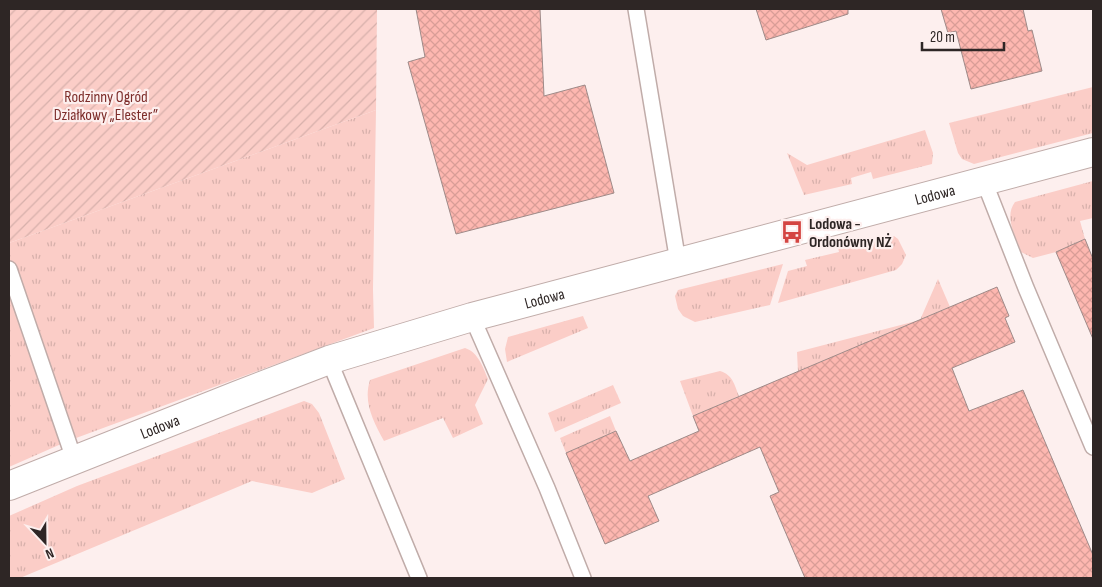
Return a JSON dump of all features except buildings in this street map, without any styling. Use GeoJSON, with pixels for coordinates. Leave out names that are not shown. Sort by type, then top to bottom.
{"type":"FeatureCollection","features":[{"type":"Feature","properties":{"kind":"street","name":"Lodowa"},"geometry":{"type":"LineString","coordinates":[[9,486],[329,360],[472,317],[1093,152]]}},
{"type":"Feature","properties":{"kind":"lane"},"geometry":{"type":"LineString","coordinates":[[636,9],[678,262]]}},
{"type":"Feature","properties":{"kind":"lane"},"geometry":{"type":"LineString","coordinates":[[984,181],[1026,288],[1093,447]]}},
{"type":"Feature","properties":{"kind":"lane"},"geometry":{"type":"LineString","coordinates":[[9,270],[74,459]]}},
{"type":"Feature","properties":{"kind":"lane"},"geometry":{"type":"LineString","coordinates":[[472,317],[584,578]]}},
{"type":"Feature","properties":{"kind":"lane"},"geometry":{"type":"LineString","coordinates":[[329,360],[419,578]]}},
{"type":"Feature","properties":{"kind":"green space","name":"Rodzinny Ogród Działkowy „Elester”"},"geometry":{"type":"Polygon","coordinates":[[[9,9],[377,9],[376,110],[9,243],[9,9]]]}},
{"type":"Feature","properties":{"kind":"green space"},"geometry":{"type":"Polygon","coordinates":[[[1093,87],[1093,133],[974,164],[962,159],[958,153],[949,123],[1093,87]]]}},
{"type":"Feature","properties":{"kind":"green space"},"geometry":{"type":"Polygon","coordinates":[[[376,110],[374,328],[68,441],[9,467],[9,243],[376,110]]]}},
{"type":"Feature","properties":{"kind":"green space"},"geometry":{"type":"Polygon","coordinates":[[[925,130],[933,153],[932,164],[873,179],[871,172],[851,178],[852,184],[804,195],[787,153],[807,165],[925,130]]]}},
{"type":"Feature","properties":{"kind":"green space"},"geometry":{"type":"Polygon","coordinates":[[[1093,181],[1093,218],[1080,221],[1085,239],[1056,252],[1033,258],[1021,252],[1010,220],[1010,214],[1015,202],[1093,181]]]}},
{"type":"Feature","properties":{"kind":"green space"},"geometry":{"type":"Polygon","coordinates":[[[894,236],[898,239],[906,255],[902,264],[896,270],[778,303],[788,271],[807,266],[805,260],[839,252],[838,248],[894,236]]]}},
{"type":"Feature","properties":{"kind":"green space"},"geometry":{"type":"Polygon","coordinates":[[[783,264],[770,305],[695,322],[683,316],[678,309],[675,296],[678,290],[783,264]]]}},
{"type":"Feature","properties":{"kind":"green space"},"geometry":{"type":"Polygon","coordinates":[[[938,279],[950,307],[920,320],[938,279]]]}},
{"type":"Feature","properties":{"kind":"green space"},"geometry":{"type":"Polygon","coordinates":[[[583,316],[588,328],[507,362],[505,349],[508,337],[583,316]]]}},
{"type":"Feature","properties":{"kind":"green space"},"geometry":{"type":"Polygon","coordinates":[[[919,320],[798,372],[797,352],[919,320]]]}},
{"type":"Feature","properties":{"kind":"green space"},"geometry":{"type":"Polygon","coordinates":[[[465,348],[477,356],[488,379],[475,405],[483,424],[453,438],[443,418],[384,441],[368,404],[370,380],[465,348]]]}},
{"type":"Feature","properties":{"kind":"green space"},"geometry":{"type":"Polygon","coordinates":[[[720,371],[728,375],[739,396],[693,416],[680,381],[720,371]]]}},
{"type":"Feature","properties":{"kind":"green space"},"geometry":{"type":"Polygon","coordinates":[[[613,385],[621,403],[555,432],[548,413],[613,385]]]}},
{"type":"Feature","properties":{"kind":"green space"},"geometry":{"type":"Polygon","coordinates":[[[304,401],[312,404],[319,413],[345,479],[312,493],[252,481],[20,578],[9,578],[9,516],[77,486],[304,401]]]}},
{"type":"Feature","properties":{"kind":"green space"},"geometry":{"type":"Polygon","coordinates":[[[610,416],[616,431],[566,453],[560,438],[610,416]]]}},
{"type":"Feature","properties":{"kind":"place","name":"Lodowa - Ordonówny NŻ"},"geometry":{"type":"Point","coordinates":[792,232]}}]}
